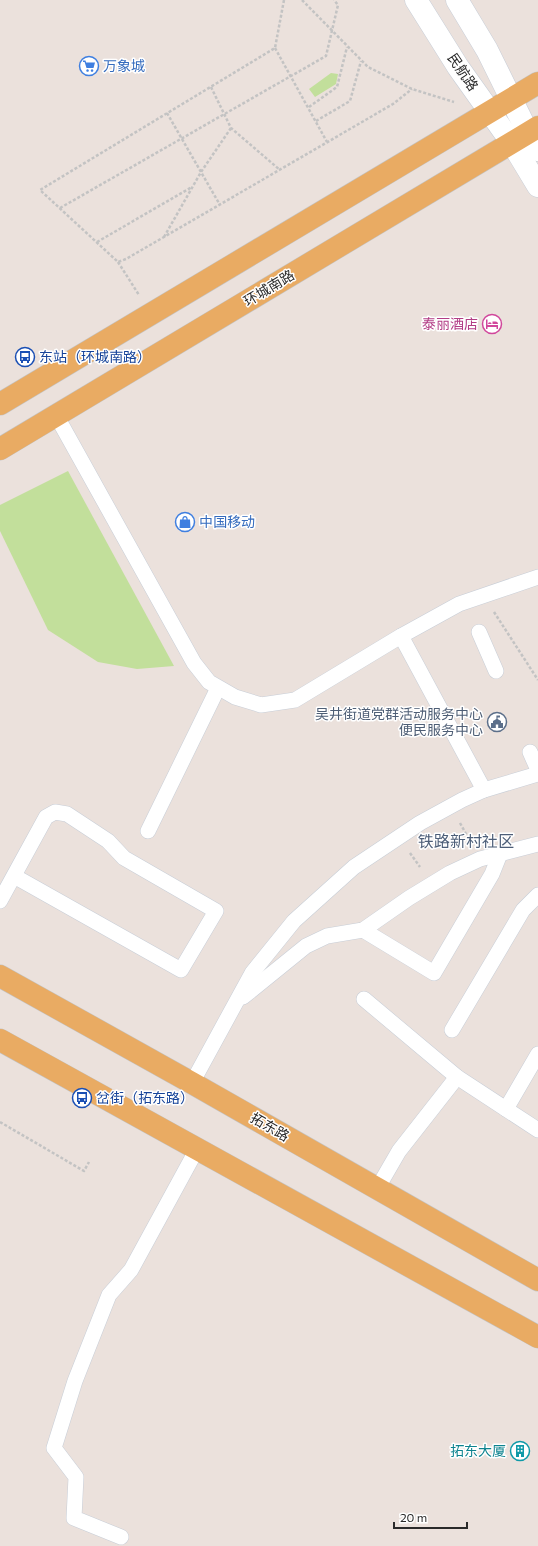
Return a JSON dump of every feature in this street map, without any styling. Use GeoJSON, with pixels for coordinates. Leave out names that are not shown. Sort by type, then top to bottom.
{"type":"FeatureCollection","features":[{"type":"Feature","properties":{"kind":"main road","name":"民航路"},"geometry":{"type":"LineString","coordinates":[[416,0],[458,67],[490,113],[529,138]]}},
{"type":"Feature","properties":{"kind":"main road","name":"民航路"},"geometry":{"type":"LineString","coordinates":[[456,0],[487,50],[512,99],[529,138]]}},
{"type":"Feature","properties":{"kind":"main road"},"geometry":{"type":"LineString","coordinates":[[0,404],[538,83]]}},
{"type":"Feature","properties":{"kind":"main road"},"geometry":{"type":"LineString","coordinates":[[529,138],[538,186]]}},
{"type":"Feature","properties":{"kind":"main road","name":"环城南路"},"geometry":{"type":"LineString","coordinates":[[0,449],[529,138]]}},
{"type":"Feature","properties":{"kind":"main road","name":"拓东路"},"geometry":{"type":"LineString","coordinates":[[0,976],[192,1083],[538,1280]]}},
{"type":"Feature","properties":{"kind":"main road"},"geometry":{"type":"LineString","coordinates":[[0,1040],[538,1337]]}},
{"type":"Feature","properties":{"kind":"lane"},"geometry":{"type":"LineString","coordinates":[[56,415],[194,663],[209,682],[235,697],[260,705],[295,700],[401,636],[459,604],[538,577]]}},
{"type":"Feature","properties":{"kind":"lane"},"geometry":{"type":"LineString","coordinates":[[480,632],[496,671]]}},
{"type":"Feature","properties":{"kind":"lane"},"geometry":{"type":"LineString","coordinates":[[401,636],[484,790]]}},
{"type":"Feature","properties":{"kind":"lane"},"geometry":{"type":"LineString","coordinates":[[148,830],[218,688]]}},
{"type":"Feature","properties":{"kind":"lane"},"geometry":{"type":"LineString","coordinates":[[192,1083],[252,974],[294,921],[354,867],[420,823],[484,790],[538,772],[530,752]]}},
{"type":"Feature","properties":{"kind":"lane"},"geometry":{"type":"LineString","coordinates":[[0,901],[46,817],[55,812],[67,814],[108,841],[124,858],[216,912],[181,970],[14,876]]}},
{"type":"Feature","properties":{"kind":"lane"},"geometry":{"type":"LineString","coordinates":[[238,1001],[306,946],[327,936],[363,930],[409,898],[450,873],[480,859],[538,844]]}},
{"type":"Feature","properties":{"kind":"lane"},"geometry":{"type":"LineString","coordinates":[[363,930],[434,973],[492,874],[500,854]]}},
{"type":"Feature","properties":{"kind":"lane"},"geometry":{"type":"LineString","coordinates":[[452,1030],[523,910],[538,895]]}},
{"type":"Feature","properties":{"kind":"lane"},"geometry":{"type":"LineString","coordinates":[[364,999],[457,1077],[538,1130]]}},
{"type":"Feature","properties":{"kind":"lane"},"geometry":{"type":"LineString","coordinates":[[506,1109],[538,1054]]}},
{"type":"Feature","properties":{"kind":"lane"},"geometry":{"type":"LineString","coordinates":[[377,1189],[399,1151],[457,1077]]}},
{"type":"Feature","properties":{"kind":"lane"},"geometry":{"type":"LineString","coordinates":[[121,1537],[74,1518],[76,1477],[54,1448],[75,1381],[109,1295],[131,1270],[197,1149]]}},
{"type":"Feature","properties":{"kind":"path"},"geometry":{"type":"LineString","coordinates":[[284,0],[275,48],[327,142]]}},
{"type":"Feature","properties":{"kind":"path"},"geometry":{"type":"LineString","coordinates":[[118,262],[126,259],[220,205],[393,104],[412,89],[368,67],[302,0]]}},
{"type":"Feature","properties":{"kind":"path"},"geometry":{"type":"LineString","coordinates":[[60,208],[326,56],[338,5],[334,0]]}},
{"type":"Feature","properties":{"kind":"path"},"geometry":{"type":"LineString","coordinates":[[309,108],[337,87],[347,46]]}},
{"type":"Feature","properties":{"kind":"path"},"geometry":{"type":"LineString","coordinates":[[151,313],[118,262],[40,190],[275,48]]}},
{"type":"Feature","properties":{"kind":"path"},"geometry":{"type":"LineString","coordinates":[[316,121],[350,101],[361,60]]}},
{"type":"Feature","properties":{"kind":"path"},"geometry":{"type":"LineString","coordinates":[[211,87],[231,128],[280,170]]}},
{"type":"Feature","properties":{"kind":"path"},"geometry":{"type":"LineString","coordinates":[[167,113],[220,205]]}},
{"type":"Feature","properties":{"kind":"path"},"geometry":{"type":"LineString","coordinates":[[164,237],[201,172],[231,128]]}},
{"type":"Feature","properties":{"kind":"path"},"geometry":{"type":"LineString","coordinates":[[97,242],[192,187]]}},
{"type":"Feature","properties":{"kind":"path"},"geometry":{"type":"LineString","coordinates":[[485,595],[497,619],[538,680]]}},
{"type":"Feature","properties":{"kind":"path"},"geometry":{"type":"LineString","coordinates":[[413,857],[419,866]]}},
{"type":"Feature","properties":{"kind":"path"},"geometry":{"type":"LineString","coordinates":[[0,1122],[84,1171],[89,1162]]}},
{"type":"Feature","properties":{"kind":"green space"},"geometry":{"type":"Polygon","coordinates":[[[331,73],[338,74],[336,84],[315,97],[309,89],[331,73]]]}},
{"type":"Feature","properties":{"kind":"green space"},"geometry":{"type":"Polygon","coordinates":[[[68,471],[174,666],[137,669],[98,662],[48,630],[0,531],[0,505],[68,471]]]}},
{"type":"Feature","properties":{"kind":"place","name":"万象城"},"geometry":{"type":"Point","coordinates":[89,66]}},
{"type":"Feature","properties":{"kind":"place","name":"泰丽酒店"},"geometry":{"type":"Point","coordinates":[492,324]}},
{"type":"Feature","properties":{"kind":"place","name":"东站（环城南路）"},"geometry":{"type":"Point","coordinates":[25,357]}},
{"type":"Feature","properties":{"kind":"place","name":"中国移动"},"geometry":{"type":"Point","coordinates":[185,522]}},
{"type":"Feature","properties":{"kind":"place","name":"吴井街道党群活动服务中心 便民服务中心"},"geometry":{"type":"Point","coordinates":[497,722]}},
{"type":"Feature","properties":{"kind":"place","name":"岔街（拓东路）"},"geometry":{"type":"Point","coordinates":[82,1098]}},
{"type":"Feature","properties":{"kind":"place","name":"拓东大厦"},"geometry":{"type":"Point","coordinates":[520,1451]}},
{"type":"Feature","properties":{"kind":"district","name":"铁路新村社区"},"geometry":{"type":"Point","coordinates":[466,841]}}]}
